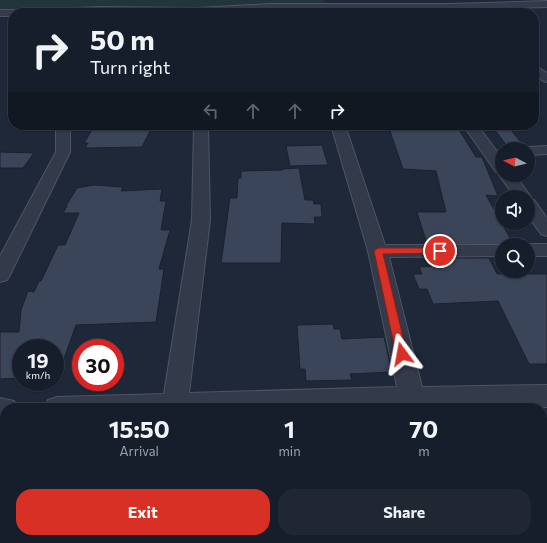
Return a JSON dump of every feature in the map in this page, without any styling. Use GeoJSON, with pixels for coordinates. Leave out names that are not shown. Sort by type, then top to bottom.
{"type":"FeatureCollection","features":[{"type":"Feature","properties":{"kind":"street"},"geometry":{"type":"LineString","coordinates":[[310,8],[359,3],[391,8]]}},
{"type":"Feature","properties":{"kind":"street"},"geometry":{"type":"LineString","coordinates":[[424,8],[544,3]]}},
{"type":"Feature","properties":{"kind":"street"},"geometry":{"type":"LineString","coordinates":[[260,8],[277,8]]}},
{"type":"Feature","properties":{"kind":"street"},"geometry":{"type":"LineString","coordinates":[[539,72],[547,79]]}},
{"type":"Feature","properties":{"kind":"street"},"geometry":{"type":"LineString","coordinates":[[0,275],[63,152],[63,130]]}},
{"type":"Feature","properties":{"kind":"street"},"geometry":{"type":"LineString","coordinates":[[175,403],[201,220],[201,130]]}},
{"type":"Feature","properties":{"kind":"street"},"geometry":{"type":"LineString","coordinates":[[340,130],[378,251],[412,398]]}},
{"type":"Feature","properties":{"kind":"street"},"geometry":{"type":"LineString","coordinates":[[475,130],[495,151]]}},
{"type":"Feature","properties":{"kind":"street"},"geometry":{"type":"LineString","coordinates":[[535,151],[547,150]]}},
{"type":"Feature","properties":{"kind":"street"},"geometry":{"type":"LineString","coordinates":[[535,214],[547,230]]}},
{"type":"Feature","properties":{"kind":"street"},"geometry":{"type":"LineString","coordinates":[[378,251],[495,250]]}},
{"type":"Feature","properties":{"kind":"street"},"geometry":{"type":"LineString","coordinates":[[535,250],[547,250]]}},
{"type":"Feature","properties":{"kind":"street"},"geometry":{"type":"LineString","coordinates":[[340,403],[412,398],[547,396]]}},
{"type":"Feature","properties":{"kind":"green space"},"geometry":{"type":"Polygon","coordinates":[[[0,0],[323,0],[326,4],[234,8],[8,8],[8,11],[0,11],[0,0]]]}},
{"type":"Feature","properties":{"kind":"building"},"geometry":{"type":"Polygon","coordinates":[[[92,130],[150,130],[142,147],[85,148],[88,143],[84,143],[92,130]]]}},
{"type":"Feature","properties":{"kind":"building"},"geometry":{"type":"Polygon","coordinates":[[[390,130],[459,130],[476,157],[482,157],[496,190],[495,196],[486,195],[495,211],[495,230],[506,230],[510,238],[495,238],[495,245],[427,244],[417,212],[446,212],[436,171],[403,169],[390,130]]]}},
{"type":"Feature","properties":{"kind":"building"},"geometry":{"type":"Polygon","coordinates":[[[495,130],[511,130],[521,142],[504,142],[495,130]]]}},
{"type":"Feature","properties":{"kind":"building"},"geometry":{"type":"Polygon","coordinates":[[[322,145],[328,165],[290,166],[286,146],[322,145]]]}},
{"type":"Feature","properties":{"kind":"building"},"geometry":{"type":"Polygon","coordinates":[[[0,152],[34,153],[23,168],[0,168],[0,152]]]}},
{"type":"Feature","properties":{"kind":"building"},"geometry":{"type":"Polygon","coordinates":[[[299,168],[305,200],[313,200],[314,204],[321,204],[322,217],[314,217],[315,224],[282,223],[281,263],[221,263],[230,198],[237,198],[238,178],[241,178],[241,171],[299,168]]]}},
{"type":"Feature","properties":{"kind":"building"},"geometry":{"type":"Polygon","coordinates":[[[94,185],[123,187],[121,191],[162,189],[160,201],[166,201],[161,230],[170,230],[159,269],[164,269],[156,322],[76,325],[64,358],[64,339],[12,339],[12,378],[0,379],[0,332],[19,332],[21,310],[28,291],[34,292],[39,281],[41,281],[58,245],[65,245],[79,213],[63,213],[77,188],[94,185]]]}},
{"type":"Feature","properties":{"kind":"building"},"geometry":{"type":"Polygon","coordinates":[[[432,258],[489,258],[495,270],[495,278],[535,278],[535,274],[547,274],[547,364],[529,364],[498,301],[433,304],[427,289],[419,289],[413,274],[422,274],[419,267],[435,266],[432,258]]]}},
{"type":"Feature","properties":{"kind":"building"},"geometry":{"type":"Polygon","coordinates":[[[333,324],[334,329],[340,329],[342,339],[384,337],[392,372],[350,374],[352,380],[306,381],[305,369],[300,369],[297,325],[333,324]]]}},
{"type":"Feature","properties":{"kind":"route"},"geometry":{"type":"LineString","coordinates":[[402,354],[378,251],[440,251]]}}]}
